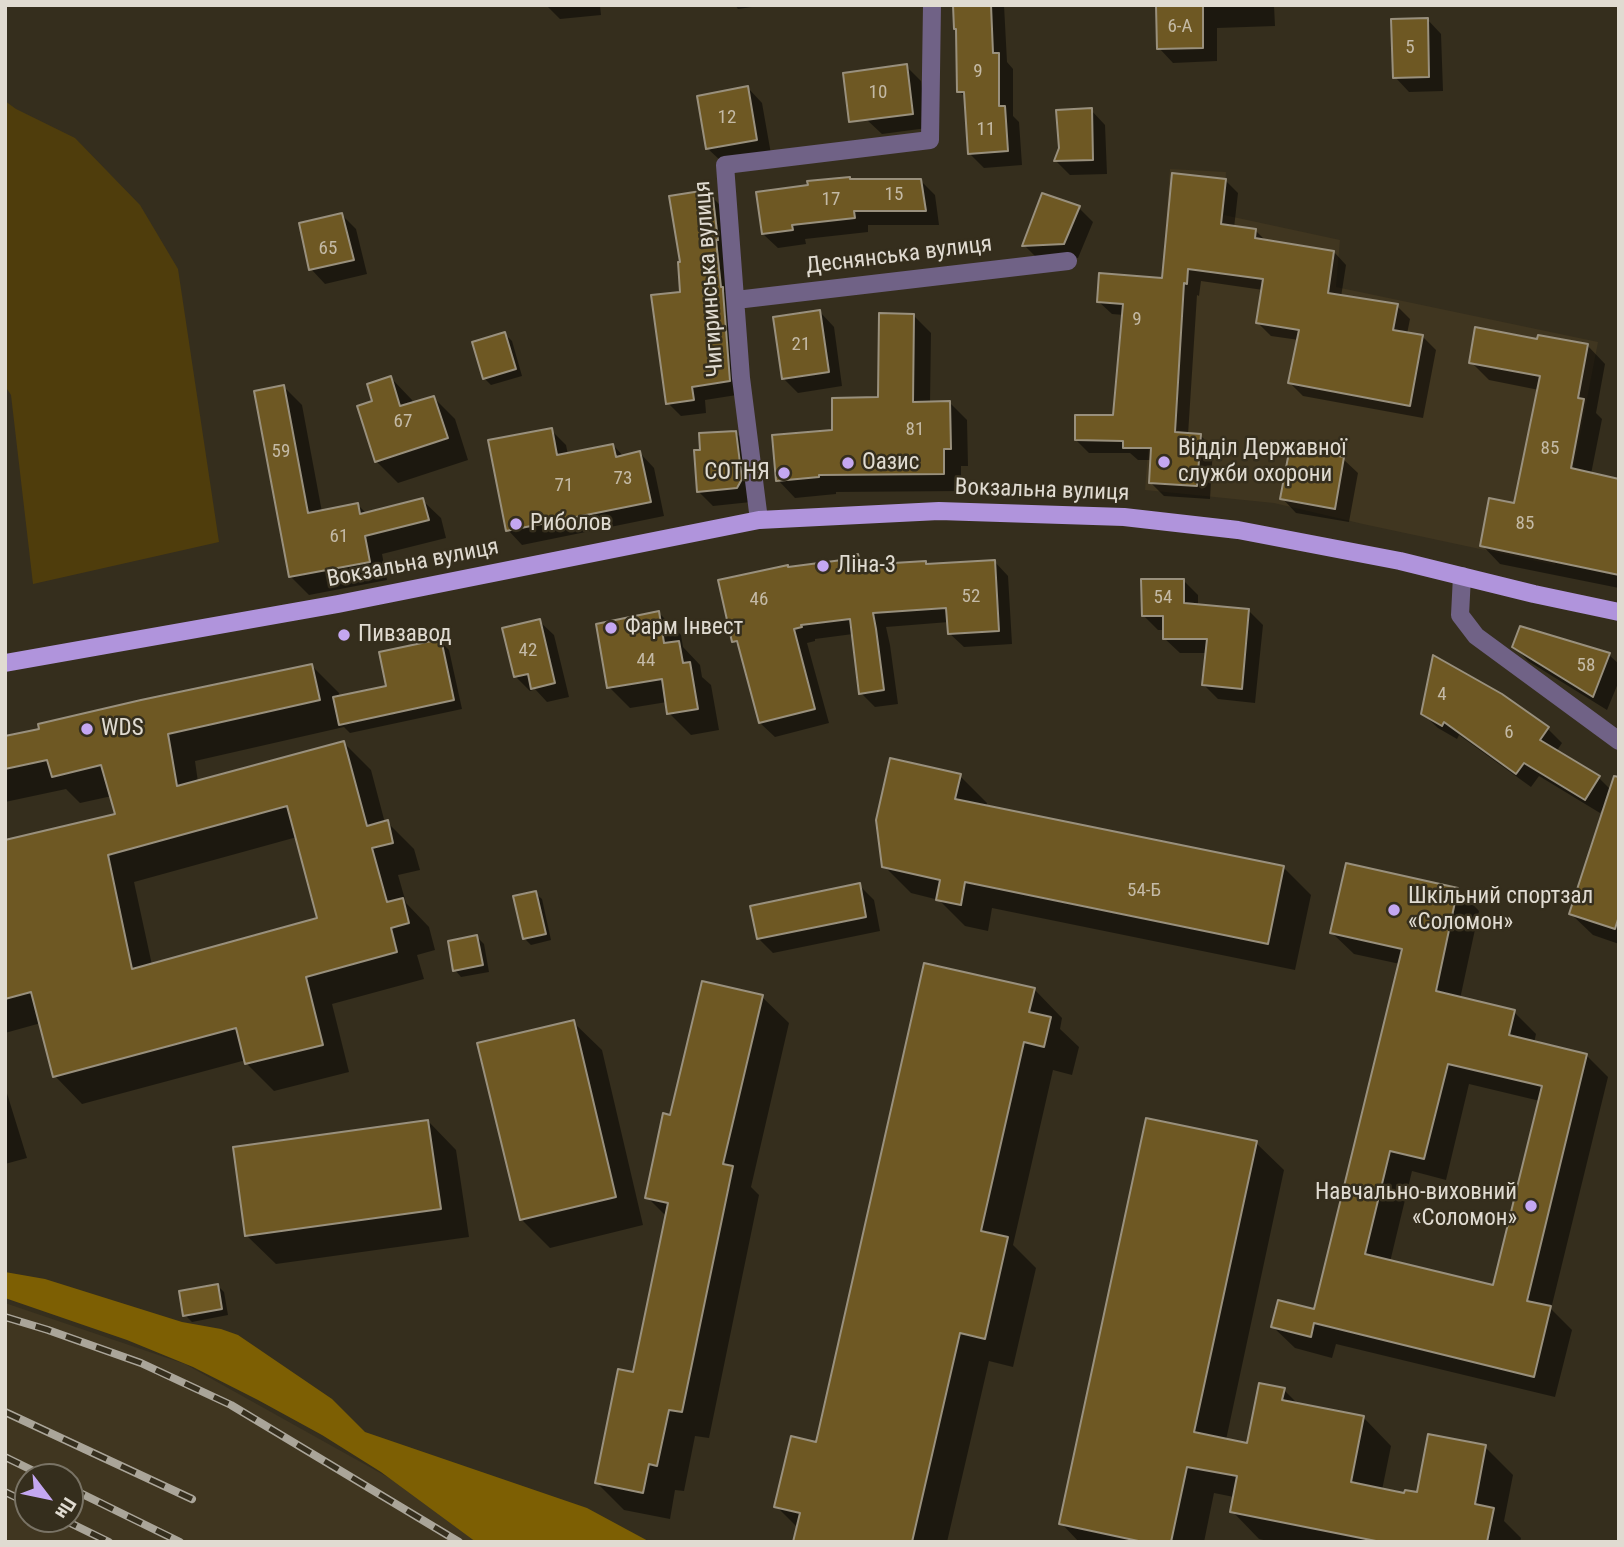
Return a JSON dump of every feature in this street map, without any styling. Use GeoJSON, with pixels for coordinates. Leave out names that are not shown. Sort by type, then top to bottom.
{"type":"FeatureCollection","features":[{"type":"Feature","properties":{"kind":"main road","name":"Вокзальна вулиця"},"geometry":{"type":"LineString","coordinates":[[5,663],[338,604],[759,520],[939,512],[1124,517],[1238,530],[1375,556],[1619,612]]}},
{"type":"Feature","properties":{"kind":"street","name":"Чигиринська вулиця"},"geometry":{"type":"LineString","coordinates":[[759,520],[741,378],[726,165],[930,140],[932,5]]}},
{"type":"Feature","properties":{"kind":"street","name":"Деснянська вулиця"},"geometry":{"type":"LineString","coordinates":[[736,300],[1068,261]]}},
{"type":"Feature","properties":{"kind":"street"},"geometry":{"type":"LineString","coordinates":[[1462,576],[1460,615],[1476,636],[1619,740]]}},
{"type":"Feature","properties":{"kind":"shaded area"},"geometry":{"type":"Polygon","coordinates":[[[5,101],[75,138],[140,205],[178,269],[219,542],[33,584],[11,395],[5,386],[5,101]]]}},
{"type":"Feature","properties":{"kind":"shaded area"},"geometry":{"type":"Polygon","coordinates":[[[1170,169],[1226,172],[1224,215],[1340,240],[1336,287],[1598,342],[1555,565],[1274,503],[1145,490],[1170,169]]]}},
{"type":"Feature","properties":{"kind":"shaded area"},"geometry":{"type":"Polygon","coordinates":[[[5,1272],[45,1279],[182,1322],[238,1335],[332,1399],[365,1432],[587,1508],[650,1542],[476,1542],[381,1472],[322,1435],[258,1400],[193,1367],[127,1340],[5,1298],[5,1272]]]}},
{"type":"Feature","properties":{"kind":"shaded area"},"geometry":{"type":"Polygon","coordinates":[[[5,1303],[185,1364],[504,1542],[5,1542],[5,1303]]]}},
{"type":"Feature","properties":{"kind":"building"},"geometry":{"type":"Polygon","coordinates":[[[953,5],[991,5],[993,53],[999,53],[999,106],[1005,106],[1008,151],[968,154],[964,92],[957,92],[953,5]]]}},
{"type":"Feature","properties":{"kind":"building"},"geometry":{"type":"Polygon","coordinates":[[[1156,5],[1203,5],[1203,48],[1157,49],[1156,5]]]}},
{"type":"Feature","properties":{"kind":"building"},"geometry":{"type":"Polygon","coordinates":[[[1428,18],[1429,77],[1393,78],[1391,19],[1428,18]]]}},
{"type":"Feature","properties":{"kind":"building"},"geometry":{"type":"Polygon","coordinates":[[[907,64],[913,114],[849,122],[843,73],[907,64]]]}},
{"type":"Feature","properties":{"kind":"building"},"geometry":{"type":"Polygon","coordinates":[[[748,86],[757,140],[706,149],[697,96],[748,86]]]}},
{"type":"Feature","properties":{"kind":"building"},"geometry":{"type":"Polygon","coordinates":[[[1092,108],[1093,160],[1054,161],[1059,148],[1056,110],[1092,108]]]}},
{"type":"Feature","properties":{"kind":"building"},"geometry":{"type":"Polygon","coordinates":[[[1172,173],[1226,179],[1221,224],[1256,229],[1255,238],[1334,251],[1328,293],[1398,304],[1393,330],[1423,335],[1410,406],[1288,383],[1299,330],[1256,323],[1263,279],[1188,269],[1187,284],[1184,283],[1175,432],[1201,434],[1197,486],[1149,483],[1151,448],[1123,448],[1123,441],[1075,440],[1075,415],[1113,415],[1123,304],[1097,302],[1099,273],[1162,278],[1172,173]]]}},
{"type":"Feature","properties":{"kind":"building"},"geometry":{"type":"Polygon","coordinates":[[[850,177],[921,179],[926,211],[854,211],[855,218],[792,225],[793,230],[762,234],[756,192],[808,185],[807,181],[850,177]]]}},
{"type":"Feature","properties":{"kind":"building"},"geometry":{"type":"Polygon","coordinates":[[[707,190],[709,198],[713,198],[730,381],[692,387],[694,400],[666,404],[651,295],[680,292],[680,262],[669,196],[707,190]]]}},
{"type":"Feature","properties":{"kind":"building"},"geometry":{"type":"Polygon","coordinates":[[[1042,193],[1080,206],[1064,244],[1022,246],[1042,193]]]}},
{"type":"Feature","properties":{"kind":"building"},"geometry":{"type":"Polygon","coordinates":[[[342,213],[354,260],[309,270],[299,223],[342,213]]]}},
{"type":"Feature","properties":{"kind":"building"},"geometry":{"type":"Polygon","coordinates":[[[820,310],[829,372],[782,379],[773,317],[820,310]]]}},
{"type":"Feature","properties":{"kind":"building"},"geometry":{"type":"Polygon","coordinates":[[[879,313],[914,314],[913,402],[950,401],[951,449],[944,449],[944,474],[819,475],[776,481],[772,435],[832,430],[832,398],[878,397],[879,313]]]}},
{"type":"Feature","properties":{"kind":"building"},"geometry":{"type":"Polygon","coordinates":[[[1475,327],[1537,339],[1538,335],[1588,344],[1578,398],[1584,399],[1571,468],[1619,479],[1619,575],[1480,546],[1489,498],[1514,503],[1540,376],[1469,363],[1475,327]]]}},
{"type":"Feature","properties":{"kind":"building"},"geometry":{"type":"Polygon","coordinates":[[[505,332],[516,369],[483,379],[472,342],[505,332]]]}},
{"type":"Feature","properties":{"kind":"building"},"geometry":{"type":"Polygon","coordinates":[[[391,376],[400,406],[434,396],[448,438],[375,462],[357,406],[372,401],[367,384],[391,376]]]}},
{"type":"Feature","properties":{"kind":"building"},"geometry":{"type":"Polygon","coordinates":[[[284,385],[308,513],[358,503],[360,514],[423,498],[429,520],[365,536],[370,562],[289,577],[254,391],[284,385]]]}},
{"type":"Feature","properties":{"kind":"building"},"geometry":{"type":"Polygon","coordinates":[[[552,428],[557,455],[613,444],[616,457],[640,451],[651,502],[506,531],[488,440],[552,428]]]}},
{"type":"Feature","properties":{"kind":"building"},"geometry":{"type":"Polygon","coordinates":[[[736,431],[742,479],[737,488],[697,492],[694,450],[700,450],[699,433],[736,431]]]}},
{"type":"Feature","properties":{"kind":"building"},"geometry":{"type":"Polygon","coordinates":[[[1290,447],[1344,457],[1335,509],[1280,499],[1290,447]]]}},
{"type":"Feature","properties":{"kind":"building"},"geometry":{"type":"Polygon","coordinates":[[[858,554],[861,565],[995,560],[999,631],[948,634],[946,608],[873,613],[884,690],[859,694],[850,619],[801,625],[802,627],[794,629],[815,709],[759,723],[737,641],[732,642],[718,580],[788,565],[842,560],[842,557],[858,554]]]}},
{"type":"Feature","properties":{"kind":"building"},"geometry":{"type":"Polygon","coordinates":[[[1141,579],[1184,579],[1184,603],[1249,609],[1242,689],[1202,685],[1207,639],[1163,639],[1163,616],[1142,616],[1141,579]]]}},
{"type":"Feature","properties":{"kind":"building"},"geometry":{"type":"Polygon","coordinates":[[[659,611],[664,643],[679,641],[683,663],[690,662],[698,709],[667,714],[662,679],[607,688],[596,624],[659,611]]]}},
{"type":"Feature","properties":{"kind":"building"},"geometry":{"type":"Polygon","coordinates":[[[540,619],[555,683],[531,689],[528,674],[514,677],[502,628],[540,619]]]}},
{"type":"Feature","properties":{"kind":"building"},"geometry":{"type":"Polygon","coordinates":[[[1520,626],[1610,653],[1593,697],[1512,647],[1520,626]]]}},
{"type":"Feature","properties":{"kind":"building"},"geometry":{"type":"Polygon","coordinates":[[[441,639],[454,700],[339,725],[333,697],[386,686],[379,652],[441,639]]]}},
{"type":"Feature","properties":{"kind":"building"},"geometry":{"type":"Polygon","coordinates":[[[1433,655],[1502,694],[1549,727],[1540,740],[1600,776],[1585,800],[1524,763],[1516,774],[1444,722],[1442,726],[1421,714],[1433,655]]]}},
{"type":"Feature","properties":{"kind":"building"},"geometry":{"type":"Polygon","coordinates":[[[312,664],[320,700],[168,734],[177,786],[344,741],[367,826],[388,820],[393,843],[372,848],[387,902],[403,898],[409,923],[391,928],[397,952],[306,977],[323,1045],[245,1064],[236,1028],[53,1077],[31,992],[5,999],[5,840],[115,814],[101,765],[52,777],[47,760],[5,769],[5,736],[39,729],[38,724],[312,664]],[[287,806],[108,855],[132,969],[317,918],[287,806]]]}},
{"type":"Feature","properties":{"kind":"building"},"geometry":{"type":"Polygon","coordinates":[[[890,758],[961,774],[955,799],[1284,866],[1268,944],[965,882],[961,905],[936,900],[940,880],[882,867],[876,820],[890,758]]]}},
{"type":"Feature","properties":{"kind":"building"},"geometry":{"type":"Polygon","coordinates":[[[1614,776],[1619,777],[1619,916],[1615,929],[1569,914],[1614,776]]]}},
{"type":"Feature","properties":{"kind":"building","name":"Навчально-виховний «Соломон»"},"geometry":{"type":"Polygon","coordinates":[[[1346,863],[1458,888],[1436,991],[1515,1010],[1509,1035],[1587,1054],[1527,1301],[1551,1306],[1534,1377],[1314,1323],[1311,1337],[1271,1327],[1278,1300],[1314,1309],[1402,949],[1330,933],[1346,863]],[[1448,1064],[1424,1159],[1390,1151],[1365,1254],[1493,1285],[1542,1086],[1448,1064]]]}},
{"type":"Feature","properties":{"kind":"building"},"geometry":{"type":"Polygon","coordinates":[[[860,883],[866,917],[757,939],[750,906],[860,883]]]}},
{"type":"Feature","properties":{"kind":"building"},"geometry":{"type":"Polygon","coordinates":[[[536,891],[546,934],[523,939],[513,896],[536,891]]]}},
{"type":"Feature","properties":{"kind":"building"},"geometry":{"type":"Polygon","coordinates":[[[477,935],[483,965],[453,971],[448,941],[477,935]]]}},
{"type":"Feature","properties":{"kind":"building"},"geometry":{"type":"Polygon","coordinates":[[[924,963],[1035,988],[1029,1012],[1051,1017],[1044,1047],[1024,1042],[981,1231],[1008,1237],[985,1339],[960,1333],[912,1542],[793,1542],[800,1513],[774,1507],[791,1436],[816,1442],[924,963]]]}},
{"type":"Feature","properties":{"kind":"building"},"geometry":{"type":"Polygon","coordinates":[[[702,981],[763,995],[723,1164],[733,1166],[682,1412],[669,1410],[657,1466],[649,1464],[643,1493],[595,1483],[618,1369],[633,1372],[668,1203],[645,1198],[663,1113],[670,1115],[702,981]]]}},
{"type":"Feature","properties":{"kind":"building"},"geometry":{"type":"Polygon","coordinates":[[[574,1020],[616,1197],[520,1220],[477,1043],[574,1020]]]}},
{"type":"Feature","properties":{"kind":"building"},"geometry":{"type":"Polygon","coordinates":[[[1146,1118],[1257,1141],[1194,1432],[1247,1443],[1259,1383],[1285,1388],[1282,1400],[1364,1416],[1351,1482],[1404,1493],[1405,1490],[1417,1492],[1428,1434],[1486,1445],[1475,1504],[1494,1508],[1487,1542],[1381,1542],[1230,1512],[1237,1476],[1187,1467],[1171,1542],[1143,1542],[1059,1524],[1146,1118]]]}},
{"type":"Feature","properties":{"kind":"building"},"geometry":{"type":"Polygon","coordinates":[[[428,1120],[441,1209],[245,1236],[233,1147],[428,1120]]]}},
{"type":"Feature","properties":{"kind":"building"},"geometry":{"type":"Polygon","coordinates":[[[218,1284],[222,1309],[183,1316],[179,1291],[218,1284]]]}},
{"type":"Feature","properties":{"kind":"railway"},"geometry":{"type":"LineString","coordinates":[[5,1317],[141,1363],[231,1405],[459,1542]]}},
{"type":"Feature","properties":{"kind":"railway"},"geometry":{"type":"LineString","coordinates":[[5,1412],[192,1499]]}},
{"type":"Feature","properties":{"kind":"railway"},"geometry":{"type":"LineString","coordinates":[[5,1457],[17,1463]]}},
{"type":"Feature","properties":{"kind":"railway"},"geometry":{"type":"LineString","coordinates":[[5,1492],[14,1496]]}},
{"type":"Feature","properties":{"kind":"railway"},"geometry":{"type":"LineString","coordinates":[[84,1495],[180,1542]]}},
{"type":"Feature","properties":{"kind":"railway"},"geometry":{"type":"LineString","coordinates":[[84,1530],[109,1542]]}},
{"type":"Feature","properties":{"kind":"place","name":"Відділ Державної служби охорони"},"geometry":{"type":"Point","coordinates":[1164,462]}},
{"type":"Feature","properties":{"kind":"place","name":"Оазис"},"geometry":{"type":"Point","coordinates":[848,463]}},
{"type":"Feature","properties":{"kind":"place","name":"СОТНЯ"},"geometry":{"type":"Point","coordinates":[784,473]}},
{"type":"Feature","properties":{"kind":"place","name":"Риболов"},"geometry":{"type":"Point","coordinates":[516,524]}},
{"type":"Feature","properties":{"kind":"place","name":"Ліна-3"},"geometry":{"type":"Point","coordinates":[823,566]}},
{"type":"Feature","properties":{"kind":"place","name":"Фарм Інвест"},"geometry":{"type":"Point","coordinates":[611,628]}},
{"type":"Feature","properties":{"kind":"place","name":"Пивзавод"},"geometry":{"type":"Point","coordinates":[344,635]}},
{"type":"Feature","properties":{"kind":"place","name":"WDS"},"geometry":{"type":"Point","coordinates":[87,729]}},
{"type":"Feature","properties":{"kind":"place","name":"Шкільний спортзал «Соломон»"},"geometry":{"type":"Point","coordinates":[1394,910]}},
{"type":"Feature","properties":{"kind":"place","name":"Навчально-виховний «Соломон»"},"geometry":{"type":"Point","coordinates":[1531,1206]}}]}
